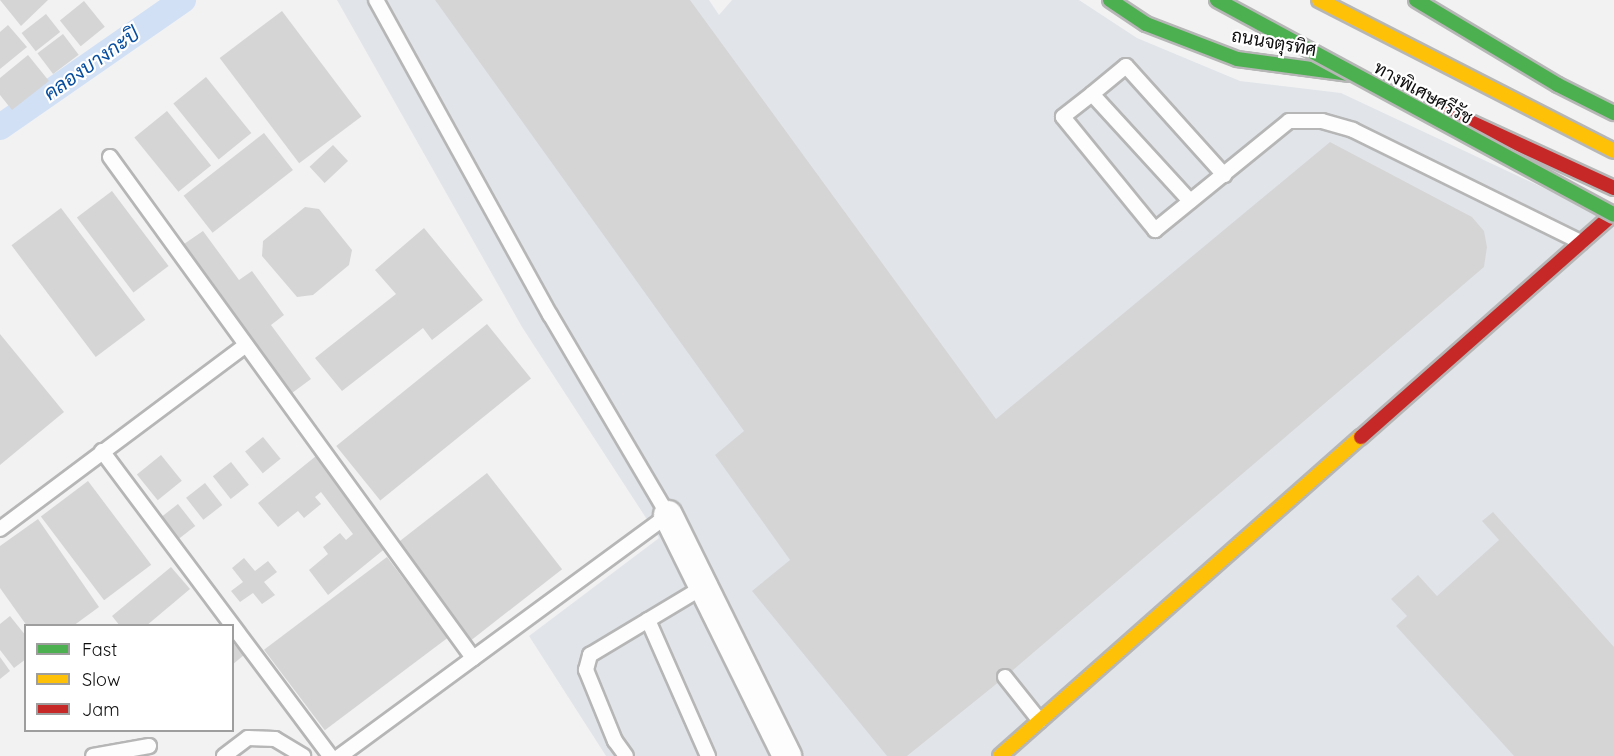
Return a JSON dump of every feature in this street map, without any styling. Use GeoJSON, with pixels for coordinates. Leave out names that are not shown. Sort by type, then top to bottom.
{"type":"FeatureCollection","features":[{"type":"Feature","properties":{"kind":"main road","name":"ถนนจตุรทิศ"},"geometry":{"type":"LineString","coordinates":[[1110,0],[1146,24],[1237,58],[1372,77]]}},
{"type":"Feature","properties":{"kind":"main road","name":"ทางพิเศษศรีรัช"},"geometry":{"type":"LineString","coordinates":[[1217,0],[1527,171],[1614,214]]}},
{"type":"Feature","properties":{"kind":"main road","name":"ถนนจตุรทิศ"},"geometry":{"type":"LineString","coordinates":[[1249,0],[1372,77],[1614,188]]}},
{"type":"Feature","properties":{"kind":"main road","name":"ทางพิเศษศรีรัช"},"geometry":{"type":"LineString","coordinates":[[1319,0],[1574,134],[1614,151]]}},
{"type":"Feature","properties":{"kind":"main road"},"geometry":{"type":"LineString","coordinates":[[1416,0],[1558,85],[1614,113]]}},
{"type":"Feature","properties":{"kind":"main road"},"geometry":{"type":"LineString","coordinates":[[1000,756],[1614,214]]}},
{"type":"Feature","properties":{"kind":"street"},"geometry":{"type":"LineString","coordinates":[[668,515],[787,756]]}},
{"type":"Feature","properties":{"kind":"lane"},"geometry":{"type":"LineString","coordinates":[[340,756],[356,751],[472,658],[668,515],[550,315],[376,0]]}},
{"type":"Feature","properties":{"kind":"lane"},"geometry":{"type":"LineString","coordinates":[[1224,175],[1126,66],[1063,117],[1155,230],[1224,175],[1289,121],[1322,121],[1353,130],[1581,242]]}},
{"type":"Feature","properties":{"kind":"lane"},"geometry":{"type":"LineString","coordinates":[[1092,94],[1190,201]]}},
{"type":"Feature","properties":{"kind":"lane"},"geometry":{"type":"LineString","coordinates":[[110,157],[472,658]]}},
{"type":"Feature","properties":{"kind":"lane"},"geometry":{"type":"LineString","coordinates":[[0,529],[246,345]]}},
{"type":"Feature","properties":{"kind":"lane"},"geometry":{"type":"LineString","coordinates":[[102,451],[231,624]]}},
{"type":"Feature","properties":{"kind":"lane"},"geometry":{"type":"LineString","coordinates":[[626,756],[615,741],[586,670],[590,655],[703,587]]}},
{"type":"Feature","properties":{"kind":"lane"},"geometry":{"type":"LineString","coordinates":[[648,620],[708,756]]}},
{"type":"Feature","properties":{"kind":"lane"},"geometry":{"type":"LineString","coordinates":[[234,628],[330,756]]}},
{"type":"Feature","properties":{"kind":"lane"},"geometry":{"type":"LineString","coordinates":[[1005,677],[1040,721]]}},
{"type":"Feature","properties":{"kind":"lane"},"geometry":{"type":"LineString","coordinates":[[224,756],[248,738],[275,740],[303,756]]}},
{"type":"Feature","properties":{"kind":"lane"},"geometry":{"type":"LineString","coordinates":[[93,756],[149,746]]}},
{"type":"Feature","properties":{"kind":"shaded area"},"geometry":{"type":"Polygon","coordinates":[[[337,0],[709,0],[719,15],[732,0],[1079,0],[1137,38],[1240,81],[1341,93],[1614,221],[1614,756],[606,756],[529,636],[659,538],[522,327],[337,0]]]}},
{"type":"Feature","properties":{"kind":"building"},"geometry":{"type":"Polygon","coordinates":[[[0,0],[48,0],[21,26],[0,0]]]}},
{"type":"Feature","properties":{"kind":"building"},"geometry":{"type":"Polygon","coordinates":[[[435,0],[690,0],[996,419],[1330,142],[1472,217],[1484,231],[1487,247],[1484,267],[1005,677],[907,756],[887,756],[752,591],[790,560],[715,455],[744,431],[435,0]]]}},
{"type":"Feature","properties":{"kind":"building"},"geometry":{"type":"Polygon","coordinates":[[[84,1],[105,27],[81,46],[60,21],[84,1]]]}},
{"type":"Feature","properties":{"kind":"building"},"geometry":{"type":"Polygon","coordinates":[[[282,11],[361,116],[299,163],[220,58],[282,11]]]}},
{"type":"Feature","properties":{"kind":"building"},"geometry":{"type":"Polygon","coordinates":[[[46,14],[60,32],[36,51],[22,33],[46,14]]]}},
{"type":"Feature","properties":{"kind":"building"},"geometry":{"type":"Polygon","coordinates":[[[8,25],[27,47],[0,69],[0,32],[8,25]]]}},
{"type":"Feature","properties":{"kind":"building"},"geometry":{"type":"Polygon","coordinates":[[[63,34],[79,55],[53,74],[37,53],[63,34]]]}},
{"type":"Feature","properties":{"kind":"building"},"geometry":{"type":"Polygon","coordinates":[[[28,55],[49,81],[12,110],[0,95],[0,78],[28,55]]]}},
{"type":"Feature","properties":{"kind":"building"},"geometry":{"type":"Polygon","coordinates":[[[206,77],[251,133],[219,159],[173,103],[206,77]]]}},
{"type":"Feature","properties":{"kind":"building"},"geometry":{"type":"Polygon","coordinates":[[[167,111],[211,165],[178,192],[134,137],[167,111]]]}},
{"type":"Feature","properties":{"kind":"building"},"geometry":{"type":"Polygon","coordinates":[[[264,133],[293,170],[213,233],[184,196],[264,133]]]}},
{"type":"Feature","properties":{"kind":"building"},"geometry":{"type":"Polygon","coordinates":[[[333,145],[348,161],[325,183],[310,167],[333,145]]]}},
{"type":"Feature","properties":{"kind":"building"},"geometry":{"type":"Polygon","coordinates":[[[112,191],[169,266],[133,293],[77,217],[112,191]]]}},
{"type":"Feature","properties":{"kind":"building"},"geometry":{"type":"Polygon","coordinates":[[[305,207],[319,209],[352,250],[349,265],[313,295],[297,297],[262,256],[263,241],[305,207]]]}},
{"type":"Feature","properties":{"kind":"building"},"geometry":{"type":"Polygon","coordinates":[[[61,208],[145,320],[96,357],[11,245],[61,208]]]}},
{"type":"Feature","properties":{"kind":"building"},"geometry":{"type":"Polygon","coordinates":[[[424,228],[483,300],[432,340],[423,328],[342,391],[315,358],[396,294],[375,270],[424,228]]]}},
{"type":"Feature","properties":{"kind":"building"},"geometry":{"type":"Polygon","coordinates":[[[203,231],[239,280],[252,271],[284,315],[271,325],[311,379],[292,393],[216,296],[220,293],[184,244],[203,231]]]}},
{"type":"Feature","properties":{"kind":"building"},"geometry":{"type":"Polygon","coordinates":[[[487,324],[531,378],[380,500],[336,446],[487,324]]]}},
{"type":"Feature","properties":{"kind":"building"},"geometry":{"type":"Polygon","coordinates":[[[0,334],[64,412],[0,465],[0,334]]]}},
{"type":"Feature","properties":{"kind":"building"},"geometry":{"type":"Polygon","coordinates":[[[263,437],[281,459],[263,473],[245,451],[263,437]]]}},
{"type":"Feature","properties":{"kind":"building"},"geometry":{"type":"Polygon","coordinates":[[[161,455],[182,481],[158,500],[137,475],[161,455]]]}},
{"type":"Feature","properties":{"kind":"building"},"geometry":{"type":"Polygon","coordinates":[[[316,456],[387,547],[328,595],[309,570],[328,554],[323,547],[340,533],[346,540],[353,534],[321,492],[315,497],[321,504],[304,518],[298,511],[278,527],[258,503],[316,456]]]}},
{"type":"Feature","properties":{"kind":"building"},"geometry":{"type":"Polygon","coordinates":[[[231,462],[249,485],[231,499],[213,476],[231,462]]]}},
{"type":"Feature","properties":{"kind":"building"},"geometry":{"type":"Polygon","coordinates":[[[487,473],[562,569],[471,640],[396,544],[487,473]]]}},
{"type":"Feature","properties":{"kind":"building"},"geometry":{"type":"Polygon","coordinates":[[[88,481],[151,565],[104,600],[41,517],[88,481]]]}},
{"type":"Feature","properties":{"kind":"building"},"geometry":{"type":"Polygon","coordinates":[[[205,483],[222,505],[203,520],[186,498],[205,483]]]}},
{"type":"Feature","properties":{"kind":"building"},"geometry":{"type":"Polygon","coordinates":[[[178,504],[195,526],[176,541],[159,519],[178,504]]]}},
{"type":"Feature","properties":{"kind":"building"},"geometry":{"type":"Polygon","coordinates":[[[1493,512],[1614,647],[1614,756],[1514,756],[1396,626],[1407,616],[1391,599],[1418,575],[1437,596],[1499,540],[1482,521],[1493,512]]]}},
{"type":"Feature","properties":{"kind":"building"},"geometry":{"type":"Polygon","coordinates":[[[38,519],[99,607],[76,624],[26,624],[0,588],[0,546],[38,519]]]}},
{"type":"Feature","properties":{"kind":"building"},"geometry":{"type":"Polygon","coordinates":[[[387,557],[448,638],[325,730],[264,650],[387,557]]]}},
{"type":"Feature","properties":{"kind":"building"},"geometry":{"type":"Polygon","coordinates":[[[244,558],[255,571],[268,561],[277,572],[264,582],[275,595],[262,604],[253,593],[240,602],[231,591],[243,582],[232,568],[244,558]]]}},
{"type":"Feature","properties":{"kind":"building"},"geometry":{"type":"Polygon","coordinates":[[[171,567],[190,589],[148,624],[118,624],[112,616],[171,567]]]}},
{"type":"Feature","properties":{"kind":"building"},"geometry":{"type":"Polygon","coordinates":[[[10,616],[24,634],[24,660],[14,668],[0,650],[0,624],[10,616]]]}},
{"type":"Feature","properties":{"kind":"building"},"geometry":{"type":"Polygon","coordinates":[[[234,644],[244,655],[234,663],[234,644]]]}},
{"type":"Feature","properties":{"kind":"building"},"geometry":{"type":"Polygon","coordinates":[[[0,657],[10,671],[0,679],[0,657]]]}},
{"type":"Feature","properties":{"kind":"waterway","name":"คลองบางกะปิ"},"geometry":{"type":"LineString","coordinates":[[0,127],[183,0]]}},
{"type":"Feature","properties":{"kind":"traffic: fast"},"geometry":{"type":"LineString","coordinates":[[1110,0],[1146,24],[1237,59],[1350,74]]}},
{"type":"Feature","properties":{"kind":"traffic: fast"},"geometry":{"type":"LineString","coordinates":[[1217,0],[1614,215]]}},
{"type":"Feature","properties":{"kind":"traffic: fast"},"geometry":{"type":"LineString","coordinates":[[1416,0],[1558,85],[1614,113]]}},
{"type":"Feature","properties":{"kind":"traffic: slow"},"geometry":{"type":"LineString","coordinates":[[1319,0],[1614,151]]}},
{"type":"Feature","properties":{"kind":"traffic: slow"},"geometry":{"type":"LineString","coordinates":[[1000,756],[1361,437]]}},
{"type":"Feature","properties":{"kind":"traffic: jam"},"geometry":{"type":"LineString","coordinates":[[1438,107],[1614,188]]}},
{"type":"Feature","properties":{"kind":"traffic: jam"},"geometry":{"type":"LineString","coordinates":[[1361,437],[1614,213]]}}]}
